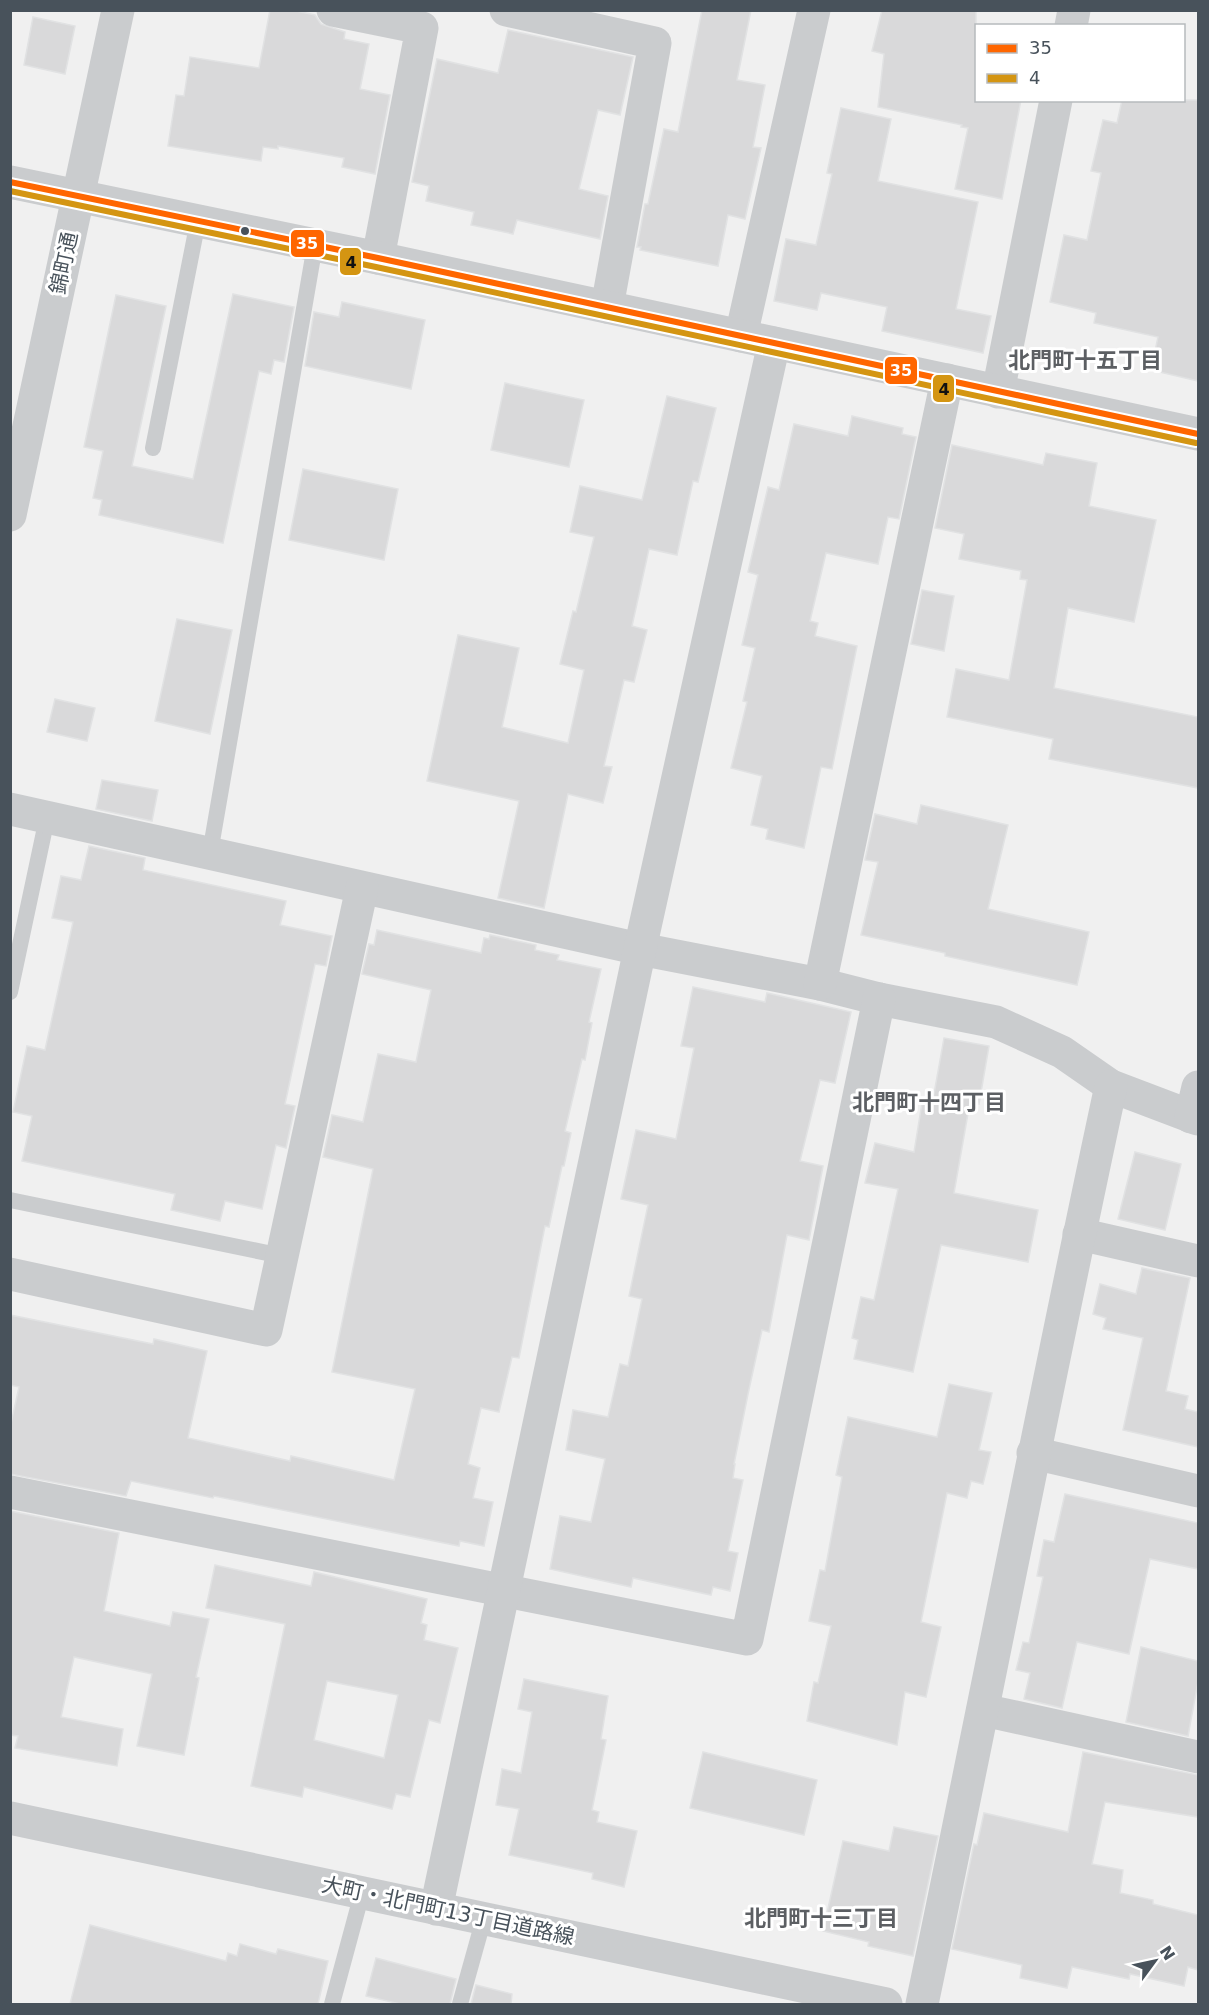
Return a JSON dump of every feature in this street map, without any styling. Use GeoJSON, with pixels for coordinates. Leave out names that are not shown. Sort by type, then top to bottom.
{"type":"FeatureCollection","features":[{"type":"Feature","properties":{"kind":"street","name":"錦町通"},"geometry":{"type":"LineString","coordinates":[[10,515],[118,10]]}},
{"type":"Feature","properties":{"kind":"street"},"geometry":{"type":"LineString","coordinates":[[333,10],[430,19],[378,258]]}},
{"type":"Feature","properties":{"kind":"street"},"geometry":{"type":"LineString","coordinates":[[506,10],[655,43],[607,307]]}},
{"type":"Feature","properties":{"kind":"street"},"geometry":{"type":"LineString","coordinates":[[741,336],[814,10]]}},
{"type":"Feature","properties":{"kind":"street"},"geometry":{"type":"LineString","coordinates":[[998,392],[1056,102]]}},
{"type":"Feature","properties":{"kind":"street"},"geometry":{"type":"LineString","coordinates":[[10,182],[378,258],[1198,434]]}},
{"type":"Feature","properties":{"kind":"street"},"geometry":{"type":"LineString","coordinates":[[436,1909],[640,949],[774,343]]}},
{"type":"Feature","properties":{"kind":"street"},"geometry":{"type":"LineString","coordinates":[[820,984],[947,380]]}},
{"type":"Feature","properties":{"kind":"street"},"geometry":{"type":"LineString","coordinates":[[10,809],[640,949],[820,984],[879,999],[996,1022],[1062,1052],[1111,1086],[1196,1108]]}},
{"type":"Feature","properties":{"kind":"street"},"geometry":{"type":"LineString","coordinates":[[10,1274],[266,1330],[362,888]]}},
{"type":"Feature","properties":{"kind":"street"},"geometry":{"type":"LineString","coordinates":[[10,1492],[747,1639],[879,999]]}},
{"type":"Feature","properties":{"kind":"street"},"geometry":{"type":"LineString","coordinates":[[922,2004],[1078,1234],[1111,1086]]}},
{"type":"Feature","properties":{"kind":"street"},"geometry":{"type":"LineString","coordinates":[[1078,1234],[1198,1261]]}},
{"type":"Feature","properties":{"kind":"street"},"geometry":{"type":"LineString","coordinates":[[1033,1453],[1198,1491]]}},
{"type":"Feature","properties":{"kind":"street"},"geometry":{"type":"LineString","coordinates":[[983,1710],[1198,1757]]}},
{"type":"Feature","properties":{"kind":"street","name":"大町・北門町13丁目道路線"},"geometry":{"type":"LineString","coordinates":[[10,1818],[484,1918],[771,1992],[886,2004]]}},
{"type":"Feature","properties":{"kind":"lane"},"geometry":{"type":"LineString","coordinates":[[153,448],[198,221]]}},
{"type":"Feature","properties":{"kind":"lane"},"geometry":{"type":"LineString","coordinates":[[210,853],[315,245]]}},
{"type":"Feature","properties":{"kind":"lane"},"geometry":{"type":"LineString","coordinates":[[10,992],[47,818]]}},
{"type":"Feature","properties":{"kind":"lane"},"geometry":{"type":"LineString","coordinates":[[10,1200],[282,1256]]}},
{"type":"Feature","properties":{"kind":"lane"},"geometry":{"type":"LineString","coordinates":[[332,2004],[362,1893]]}},
{"type":"Feature","properties":{"kind":"lane"},"geometry":{"type":"LineString","coordinates":[[460,2004],[484,1918]]}},
{"type":"Feature","properties":{"kind":"building"},"geometry":{"type":"Polygon","coordinates":[[[270,10],[292,10],[315,15],[321,24],[345,32],[344,39],[369,44],[360,89],[390,95],[375,174],[342,167],[344,158],[278,146],[278,149],[263,147],[261,161],[168,146],[176,95],[184,96],[190,57],[259,68],[270,10]]]}},
{"type":"Feature","properties":{"kind":"building"},"geometry":{"type":"Polygon","coordinates":[[[702,10],[751,10],[737,80],[765,85],[753,147],[761,148],[745,219],[728,215],[718,266],[640,250],[641,247],[637,247],[664,129],[678,132],[702,10]]]}},
{"type":"Feature","properties":{"kind":"building"},"geometry":{"type":"Polygon","coordinates":[[[882,10],[976,10],[975,102],[1021,102],[1002,199],[955,189],[968,128],[878,107],[884,54],[872,51],[882,10]]]}},
{"type":"Feature","properties":{"kind":"building"},"geometry":{"type":"Polygon","coordinates":[[[33,17],[75,26],[65,74],[24,65],[33,17]]]}},
{"type":"Feature","properties":{"kind":"building"},"geometry":{"type":"Polygon","coordinates":[[[508,30],[633,57],[620,115],[598,110],[579,189],[608,196],[600,239],[517,220],[513,234],[471,225],[474,212],[426,201],[429,186],[412,182],[437,59],[498,73],[508,30]]]}},
{"type":"Feature","properties":{"kind":"building"},"geometry":{"type":"Polygon","coordinates":[[[1198,100],[1198,381],[1151,370],[1158,337],[1094,323],[1096,313],[1050,302],[1064,235],[1087,240],[1101,173],[1091,171],[1103,120],[1117,123],[1122,102],[1198,100]]]}},
{"type":"Feature","properties":{"kind":"building"},"geometry":{"type":"Polygon","coordinates":[[[841,108],[891,119],[878,181],[978,202],[956,309],[991,316],[983,353],[882,331],[887,307],[821,293],[817,310],[774,301],[786,239],[816,245],[832,174],[827,173],[841,108]]]}},
{"type":"Feature","properties":{"kind":"building"},"geometry":{"type":"Polygon","coordinates":[[[233,294],[294,307],[284,362],[274,360],[271,374],[259,371],[223,543],[99,515],[102,500],[93,498],[103,451],[84,447],[116,295],[166,306],[132,466],[193,479],[233,294]]]}},
{"type":"Feature","properties":{"kind":"building"},"geometry":{"type":"Polygon","coordinates":[[[342,302],[425,320],[411,389],[305,366],[314,312],[339,317],[342,302]]]}},
{"type":"Feature","properties":{"kind":"building"},"geometry":{"type":"Polygon","coordinates":[[[505,383],[584,400],[569,467],[491,450],[505,383]]]}},
{"type":"Feature","properties":{"kind":"building"},"geometry":{"type":"Polygon","coordinates":[[[667,396],[716,408],[698,482],[693,481],[677,555],[649,549],[632,626],[647,630],[634,682],[624,680],[604,766],[612,767],[603,803],[568,794],[544,908],[498,898],[519,801],[427,781],[458,635],[519,648],[502,727],[568,743],[584,670],[560,664],[573,611],[576,612],[594,537],[570,532],[580,486],[642,500],[667,396]]]}},
{"type":"Feature","properties":{"kind":"building"},"geometry":{"type":"Polygon","coordinates":[[[852,416],[903,428],[902,434],[916,437],[899,519],[888,517],[878,564],[826,553],[810,621],[818,623],[815,636],[857,646],[832,769],[821,767],[804,848],[766,839],[768,829],[751,825],[762,776],[731,768],[747,702],[743,701],[755,648],[742,645],[758,575],[748,572],[768,487],[779,490],[794,424],[848,436],[852,416]]]}},
{"type":"Feature","properties":{"kind":"building"},"geometry":{"type":"Polygon","coordinates":[[[952,445],[1043,465],[1046,453],[1097,463],[1089,506],[1156,520],[1134,622],[1068,608],[1054,688],[1198,717],[1198,788],[1049,759],[1053,739],[947,717],[956,669],[1009,680],[1027,580],[1020,579],[1021,571],[959,559],[964,534],[935,528],[952,445]]]}},
{"type":"Feature","properties":{"kind":"building"},"geometry":{"type":"Polygon","coordinates":[[[303,469],[398,489],[384,560],[289,540],[303,469]]]}},
{"type":"Feature","properties":{"kind":"building"},"geometry":{"type":"Polygon","coordinates":[[[922,590],[954,596],[944,651],[911,644],[922,590]]]}},
{"type":"Feature","properties":{"kind":"building"},"geometry":{"type":"Polygon","coordinates":[[[177,619],[232,630],[210,734],[155,721],[177,619]]]}},
{"type":"Feature","properties":{"kind":"building"},"geometry":{"type":"Polygon","coordinates":[[[55,699],[95,708],[87,741],[47,732],[55,699]]]}},
{"type":"Feature","properties":{"kind":"building"},"geometry":{"type":"Polygon","coordinates":[[[102,780],[158,790],[152,821],[96,809],[102,780]]]}},
{"type":"Feature","properties":{"kind":"building"},"geometry":{"type":"Polygon","coordinates":[[[921,805],[1008,825],[988,909],[1089,932],[1077,985],[861,935],[878,862],[865,860],[875,814],[917,824],[921,805]]]}},
{"type":"Feature","properties":{"kind":"building"},"geometry":{"type":"Polygon","coordinates":[[[89,846],[145,858],[143,870],[286,901],[280,925],[332,936],[326,966],[315,964],[285,1104],[295,1106],[286,1148],[276,1145],[262,1209],[225,1201],[220,1221],[171,1210],[175,1194],[22,1161],[32,1116],[13,1112],[27,1046],[45,1050],[73,922],[52,918],[61,876],[81,880],[89,846]]]}},
{"type":"Feature","properties":{"kind":"building"},"geometry":{"type":"Polygon","coordinates":[[[377,930],[481,953],[484,938],[489,939],[490,935],[536,945],[535,950],[559,955],[557,960],[601,969],[589,1022],[592,1023],[585,1060],[582,1059],[565,1131],[571,1133],[549,1227],[545,1226],[519,1358],[512,1357],[499,1412],[481,1408],[468,1464],[480,1468],[473,1498],[493,1502],[484,1546],[460,1541],[459,1546],[131,1481],[126,1496],[10,1474],[10,1428],[19,1387],[10,1385],[10,1315],[153,1344],[154,1339],[207,1351],[188,1438],[290,1461],[291,1456],[394,1480],[415,1389],[332,1372],[373,1169],[323,1157],[332,1115],[363,1122],[378,1054],[416,1062],[431,990],[362,974],[369,944],[374,945],[377,930]]]}},
{"type":"Feature","properties":{"kind":"building"},"geometry":{"type":"Polygon","coordinates":[[[693,987],[765,1002],[767,993],[851,1012],[835,1083],[820,1080],[800,1161],[823,1166],[809,1240],[787,1235],[769,1332],[762,1330],[748,1394],[734,1464],[733,1478],[743,1480],[728,1551],[738,1553],[730,1591],[713,1587],[711,1595],[633,1578],[631,1587],[550,1569],[560,1516],[591,1522],[605,1459],[566,1450],[573,1410],[608,1417],[620,1364],[628,1366],[642,1299],[629,1296],[648,1205],[621,1199],[636,1130],[676,1139],[694,1048],[681,1046],[693,987]]]}},
{"type":"Feature","properties":{"kind":"building"},"geometry":{"type":"Polygon","coordinates":[[[944,1038],[989,1046],[979,1104],[970,1102],[954,1193],[1038,1210],[1028,1262],[941,1245],[913,1372],[854,1359],[858,1340],[852,1338],[861,1297],[874,1300],[898,1189],[865,1183],[875,1143],[914,1152],[922,1103],[932,1105],[944,1038]]]}},
{"type":"Feature","properties":{"kind":"building"},"geometry":{"type":"Polygon","coordinates":[[[1135,1152],[1181,1164],[1165,1230],[1118,1219],[1135,1152]]]}},
{"type":"Feature","properties":{"kind":"building"},"geometry":{"type":"Polygon","coordinates":[[[1142,1268],[1190,1278],[1166,1391],[1188,1396],[1185,1409],[1198,1412],[1198,1447],[1123,1430],[1143,1338],[1103,1329],[1106,1318],[1093,1314],[1100,1284],[1136,1294],[1142,1268]]]}},
{"type":"Feature","properties":{"kind":"building"},"geometry":{"type":"Polygon","coordinates":[[[949,1384],[992,1393],[979,1450],[991,1452],[983,1484],[971,1481],[967,1498],[947,1493],[921,1622],[941,1627],[926,1697],[905,1692],[897,1745],[807,1721],[814,1682],[818,1683],[831,1626],[809,1621],[820,1570],[825,1571],[842,1477],[836,1475],[848,1417],[937,1437],[949,1384]]]}},
{"type":"Feature","properties":{"kind":"building"},"geometry":{"type":"Polygon","coordinates":[[[1065,1494],[1198,1523],[1198,1569],[1150,1559],[1129,1654],[1077,1642],[1062,1708],[1024,1699],[1030,1673],[1016,1670],[1023,1642],[1029,1643],[1043,1577],[1037,1576],[1044,1540],[1054,1542],[1065,1494]]]}},
{"type":"Feature","properties":{"kind":"building"},"geometry":{"type":"Polygon","coordinates":[[[10,1511],[119,1533],[104,1611],[170,1626],[173,1612],[209,1619],[196,1677],[199,1678],[184,1755],[137,1746],[152,1674],[74,1657],[61,1717],[123,1729],[117,1766],[15,1748],[18,1736],[10,1735],[10,1511]]]}},
{"type":"Feature","properties":{"kind":"building"},"geometry":{"type":"Polygon","coordinates":[[[215,1565],[311,1586],[314,1572],[427,1599],[421,1623],[427,1625],[424,1640],[458,1648],[440,1723],[429,1720],[410,1797],[396,1794],[392,1809],[304,1787],[302,1797],[251,1786],[285,1624],[206,1608],[215,1565]],[[327,1681],[314,1740],[384,1758],[398,1695],[327,1681]]]}},
{"type":"Feature","properties":{"kind":"building"},"geometry":{"type":"Polygon","coordinates":[[[1141,1647],[1198,1661],[1198,1682],[1188,1736],[1126,1722],[1141,1647]]]}},
{"type":"Feature","properties":{"kind":"building"},"geometry":{"type":"Polygon","coordinates":[[[524,1679],[608,1696],[601,1739],[606,1740],[592,1810],[599,1812],[597,1822],[637,1831],[624,1887],[592,1879],[593,1873],[509,1855],[519,1809],[496,1805],[502,1769],[521,1773],[532,1712],[518,1709],[524,1679]]]}},
{"type":"Feature","properties":{"kind":"building"},"geometry":{"type":"Polygon","coordinates":[[[703,1752],[817,1780],[804,1835],[690,1808],[703,1752]]]}},
{"type":"Feature","properties":{"kind":"building"},"geometry":{"type":"Polygon","coordinates":[[[1083,1752],[1198,1775],[1198,1817],[1105,1802],[1092,1864],[1123,1870],[1120,1893],[1153,1900],[1153,1904],[1198,1915],[1198,1970],[1188,1967],[1184,1986],[1130,1974],[1129,1979],[1072,1967],[1067,1988],[1020,1978],[1022,1965],[952,1949],[974,1844],[977,1845],[984,1813],[1068,1832],[1083,1752]]]}},
{"type":"Feature","properties":{"kind":"building"},"geometry":{"type":"Polygon","coordinates":[[[894,1827],[938,1836],[913,1956],[868,1946],[869,1942],[823,1931],[843,1841],[889,1851],[894,1827]]]}},
{"type":"Feature","properties":{"kind":"building"},"geometry":{"type":"Polygon","coordinates":[[[90,1925],[226,1961],[228,1953],[237,1956],[240,1944],[276,1954],[278,1949],[328,1961],[318,2004],[70,2004],[90,1925]]]}},
{"type":"Feature","properties":{"kind":"building"},"geometry":{"type":"Polygon","coordinates":[[[376,1958],[456,1979],[450,2004],[400,2004],[366,1996],[376,1958]]]}},
{"type":"Feature","properties":{"kind":"building"},"geometry":{"type":"Polygon","coordinates":[[[476,1985],[512,1994],[511,2004],[471,2004],[476,1985]]]}},
{"type":"Feature","properties":{"kind":"transit line","name":"35"},"geometry":{"type":"LineString","coordinates":[[10,182],[378,258],[1198,434]]}},
{"type":"Feature","properties":{"kind":"transit line","name":"4"},"geometry":{"type":"LineString","coordinates":[[10,191],[1196,443]]}},
{"type":"Feature","properties":{"kind":"district","name":"北門町十五丁目"},"geometry":{"type":"Point","coordinates":[1085,360]}},
{"type":"Feature","properties":{"kind":"district","name":"北門町十四丁目"},"geometry":{"type":"Point","coordinates":[929,1102]}},
{"type":"Feature","properties":{"kind":"district","name":"北門町十三丁目"},"geometry":{"type":"Point","coordinates":[821,1918]}}]}
